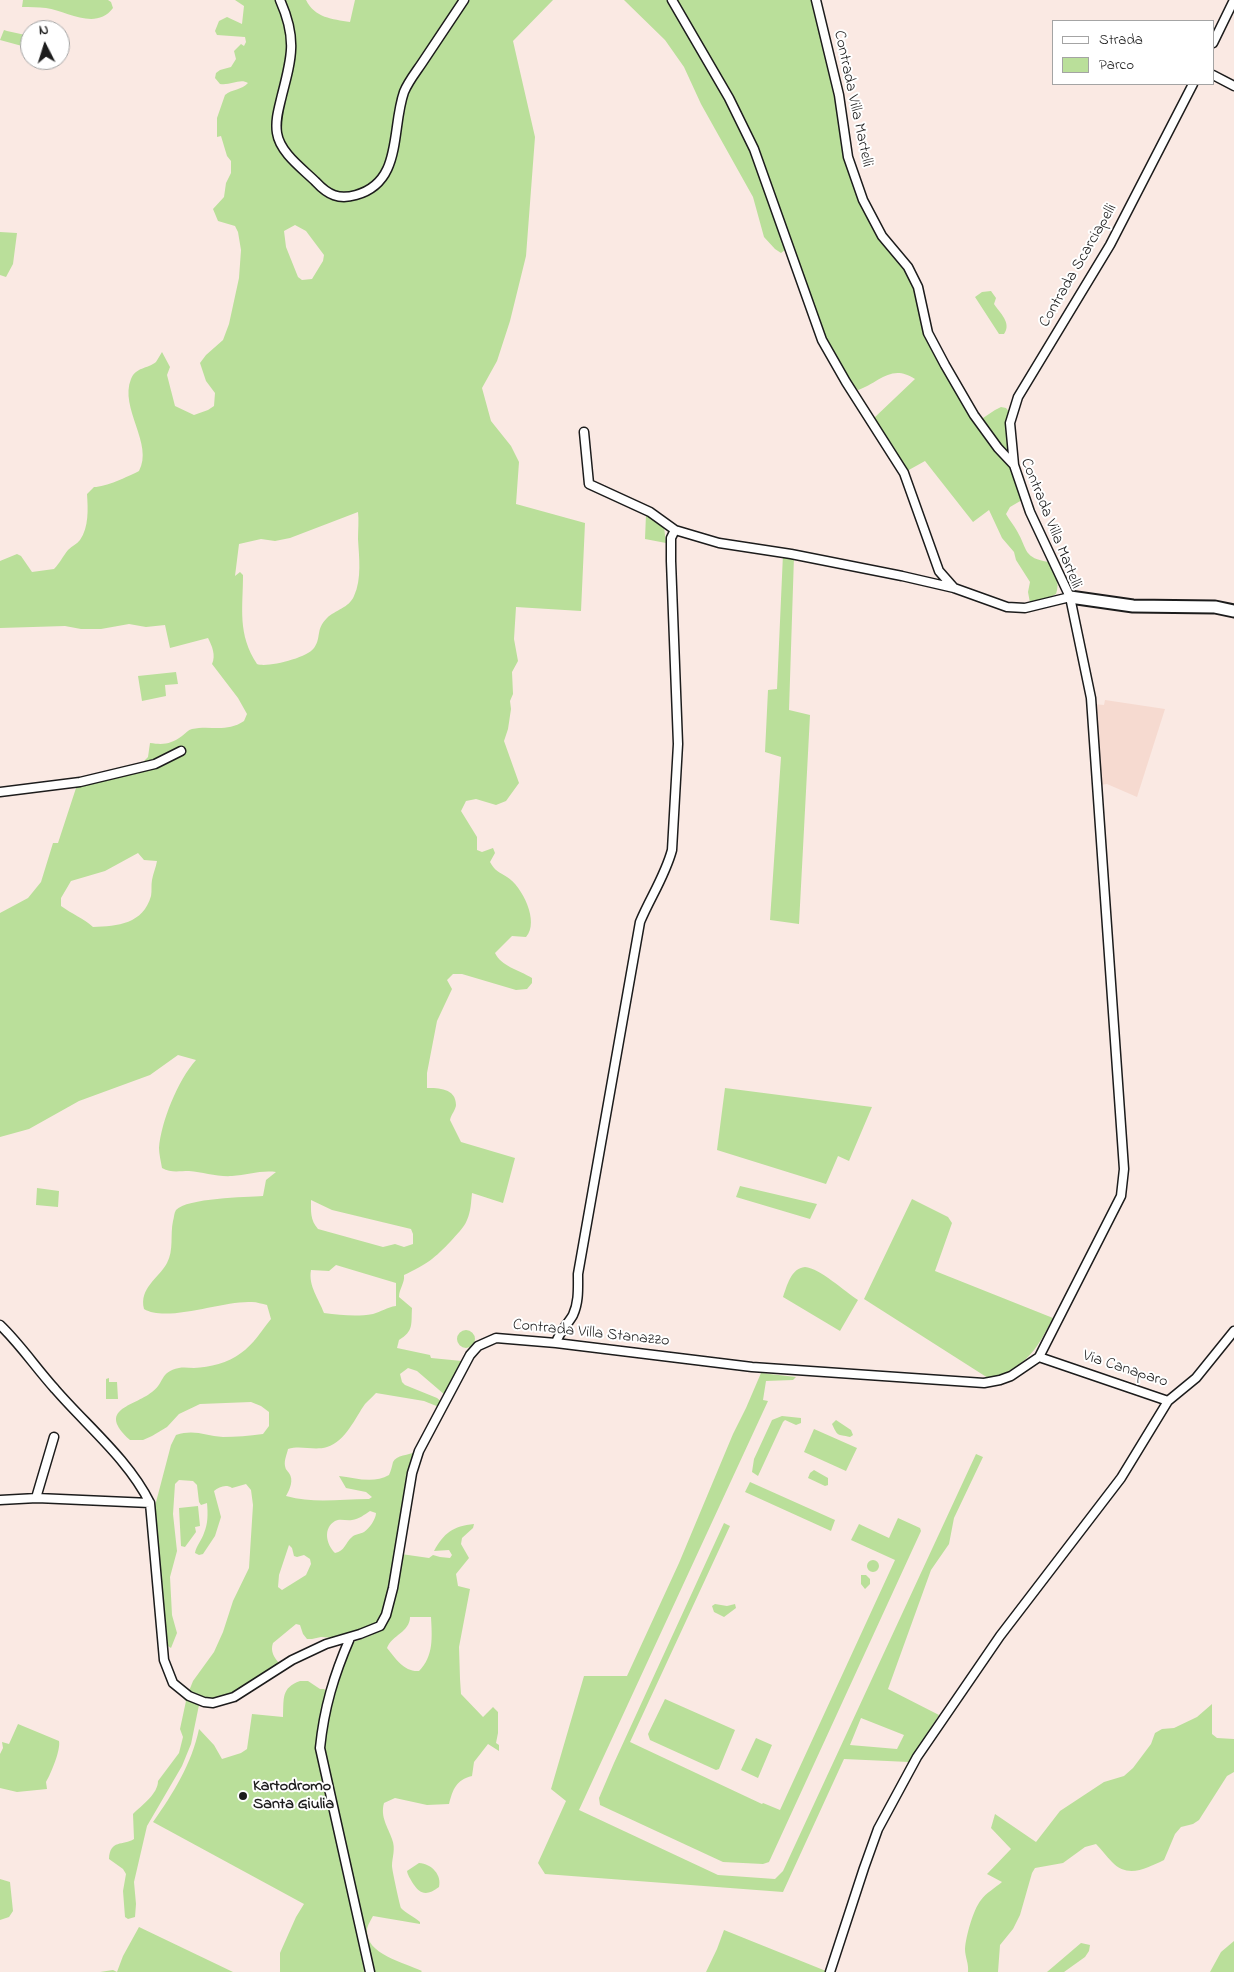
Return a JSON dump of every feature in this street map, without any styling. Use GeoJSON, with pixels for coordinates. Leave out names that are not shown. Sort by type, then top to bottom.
{"type":"FeatureCollection","features":[{"type":"Feature","properties":{"kind":"street"},"geometry":{"type":"LineString","coordinates":[[280,0],[290,30],[292,58],[277,116],[279,142],[288,154],[326,192],[339,198],[364,193],[384,178],[391,160],[404,92],[464,0]]}},
{"type":"Feature","properties":{"kind":"street"},"geometry":{"type":"LineString","coordinates":[[672,0],[729,98],[754,149],[822,340],[846,382],[904,473],[918,507],[939,571],[954,588]]}},
{"type":"Feature","properties":{"kind":"street","name":"Contrada Villa Martelli"},"geometry":{"type":"LineString","coordinates":[[584,432],[589,484],[650,512],[675,530],[719,543],[792,554],[954,588],[1007,607],[1025,608],[1070,598],[1030,512],[1014,466],[974,415],[945,365],[928,332],[918,287],[908,267],[882,236],[863,200],[848,157],[839,95],[816,0]]}},
{"type":"Feature","properties":{"kind":"street"},"geometry":{"type":"LineString","coordinates":[[1214,41],[1234,0]]}},
{"type":"Feature","properties":{"kind":"street"},"geometry":{"type":"LineString","coordinates":[[1214,76],[1234,86]]}},
{"type":"Feature","properties":{"kind":"street","name":"Contrada Scarciapelli"},"geometry":{"type":"LineString","coordinates":[[1014,466],[1010,423],[1018,396],[1110,244],[1192,85]]}},
{"type":"Feature","properties":{"kind":"street"},"geometry":{"type":"LineString","coordinates":[[556,1343],[577,1305],[580,1265],[640,922],[669,863],[672,850],[678,744],[671,561],[671,538],[675,530]]}},
{"type":"Feature","properties":{"kind":"street"},"geometry":{"type":"LineString","coordinates":[[1039,1357],[1121,1196],[1124,1169],[1090,698],[1070,598],[1132,606],[1196,606],[1234,611]]}},
{"type":"Feature","properties":{"kind":"street"},"geometry":{"type":"LineString","coordinates":[[0,792],[80,782],[155,764],[181,751]]}},
{"type":"Feature","properties":{"kind":"street"},"geometry":{"type":"LineString","coordinates":[[0,1325],[54,1389],[127,1468],[141,1486],[150,1503]]}},
{"type":"Feature","properties":{"kind":"street","name":"Via Canaparo"},"geometry":{"type":"LineString","coordinates":[[1039,1357],[1168,1401],[1196,1378],[1234,1331]]}},
{"type":"Feature","properties":{"kind":"street","name":"Contrada Villa Stanazzo"},"geometry":{"type":"LineString","coordinates":[[150,1503],[164,1660],[173,1683],[189,1696],[204,1702],[213,1703],[234,1697],[292,1660],[326,1644],[350,1638],[380,1626],[386,1615],[393,1588],[419,1452],[470,1355],[478,1346],[496,1338],[556,1343],[752,1368],[984,1382],[1000,1380],[1011,1376],[1039,1357]]}},
{"type":"Feature","properties":{"kind":"street"},"geometry":{"type":"LineString","coordinates":[[830,1972],[878,1829],[917,1756],[1000,1636],[1121,1478],[1168,1401]]}},
{"type":"Feature","properties":{"kind":"street"},"geometry":{"type":"LineString","coordinates":[[36,1498],[54,1437]]}},
{"type":"Feature","properties":{"kind":"street"},"geometry":{"type":"LineString","coordinates":[[0,1500],[36,1498],[150,1503]]}},
{"type":"Feature","properties":{"kind":"street"},"geometry":{"type":"LineString","coordinates":[[350,1638],[336,1668],[323,1717],[320,1748],[370,1972]]}},
{"type":"Feature","properties":{"kind":"shaded area"},"geometry":{"type":"Polygon","coordinates":[[[1105,700],[1165,709],[1137,797],[1107,784],[1100,785],[1093,704],[1104,705],[1105,700]]]}},
{"type":"Feature","properties":{"kind":"green space"},"geometry":{"type":"Polygon","coordinates":[[[23,0],[108,0],[113,8],[106,15],[90,19],[46,8],[22,7],[23,0]]]}},
{"type":"Feature","properties":{"kind":"green space"},"geometry":{"type":"Polygon","coordinates":[[[235,0],[306,0],[314,11],[325,17],[350,22],[355,0],[553,0],[513,41],[535,137],[526,256],[510,321],[497,361],[482,388],[491,421],[511,446],[519,462],[516,504],[585,523],[581,611],[516,607],[514,639],[518,661],[512,672],[513,694],[510,701],[511,709],[508,729],[504,741],[519,783],[506,801],[496,805],[476,799],[466,801],[461,811],[477,837],[477,850],[482,852],[493,848],[495,853],[490,862],[495,869],[518,888],[530,914],[530,930],[526,937],[512,936],[495,953],[506,965],[532,978],[532,983],[527,989],[516,990],[462,974],[453,974],[447,980],[452,989],[437,1021],[427,1073],[427,1088],[446,1090],[455,1099],[456,1107],[450,1120],[461,1142],[515,1158],[503,1203],[472,1193],[468,1217],[460,1231],[435,1257],[404,1275],[399,1297],[412,1308],[411,1323],[407,1333],[399,1340],[397,1348],[430,1355],[431,1358],[462,1361],[445,1395],[417,1371],[408,1368],[400,1374],[405,1385],[437,1398],[442,1402],[439,1407],[424,1401],[376,1393],[365,1404],[340,1440],[322,1448],[288,1449],[285,1459],[285,1467],[291,1482],[286,1496],[307,1500],[369,1499],[372,1497],[366,1492],[346,1488],[339,1476],[364,1480],[383,1478],[389,1475],[395,1460],[416,1452],[387,1607],[382,1619],[371,1626],[335,1638],[307,1639],[300,1625],[296,1624],[273,1643],[273,1654],[280,1664],[238,1690],[212,1698],[203,1697],[189,1691],[193,1681],[214,1652],[233,1601],[249,1568],[253,1505],[251,1490],[246,1484],[232,1488],[223,1486],[214,1491],[221,1517],[215,1536],[203,1554],[199,1555],[195,1553],[206,1526],[208,1515],[207,1503],[201,1505],[199,1502],[197,1485],[193,1481],[179,1480],[175,1484],[173,1514],[177,1551],[170,1577],[172,1615],[177,1633],[171,1648],[166,1640],[155,1506],[171,1445],[176,1435],[194,1433],[228,1437],[263,1434],[269,1426],[269,1412],[251,1402],[200,1404],[179,1414],[167,1427],[143,1440],[130,1440],[120,1430],[116,1422],[117,1415],[121,1410],[156,1389],[168,1372],[181,1368],[194,1368],[225,1362],[245,1350],[271,1319],[267,1305],[256,1302],[240,1302],[167,1314],[154,1313],[144,1309],[143,1302],[147,1289],[169,1258],[172,1226],[176,1210],[182,1206],[204,1201],[263,1196],[266,1180],[276,1172],[226,1176],[189,1171],[172,1171],[162,1168],[159,1148],[163,1126],[177,1090],[189,1068],[196,1060],[178,1055],[150,1075],[79,1101],[29,1129],[0,1137],[0,913],[28,898],[41,882],[53,843],[58,843],[77,785],[157,760],[142,763],[148,757],[150,743],[163,744],[171,742],[192,729],[231,727],[244,721],[247,714],[238,698],[212,664],[214,654],[208,638],[170,648],[165,625],[146,627],[129,624],[101,629],[81,629],[65,626],[0,628],[0,561],[17,554],[21,556],[32,572],[54,569],[68,550],[83,535],[87,518],[87,494],[94,487],[110,484],[139,471],[142,449],[129,402],[131,379],[136,372],[156,362],[162,352],[170,367],[167,375],[175,406],[194,415],[214,406],[215,393],[206,381],[200,363],[223,340],[229,324],[239,278],[241,250],[235,226],[218,221],[213,209],[224,197],[226,183],[231,173],[231,161],[227,156],[221,136],[217,137],[217,118],[225,95],[248,83],[242,81],[220,84],[215,78],[216,73],[220,70],[231,67],[236,59],[234,51],[241,44],[244,46],[246,42],[245,37],[217,35],[215,31],[219,21],[227,17],[242,24],[244,6],[235,0]],[[295,225],[284,231],[286,247],[298,277],[302,280],[312,279],[323,261],[324,255],[306,231],[295,225]],[[358,512],[290,538],[275,541],[261,539],[239,544],[235,576],[240,572],[243,575],[242,621],[246,642],[257,664],[262,665],[296,659],[310,652],[318,640],[323,622],[352,600],[357,589],[359,575],[358,512]],[[138,853],[105,871],[71,881],[61,898],[61,906],[93,927],[120,924],[136,918],[147,905],[151,896],[152,880],[157,861],[144,860],[138,853]],[[311,1200],[312,1219],[318,1229],[383,1247],[395,1244],[404,1247],[413,1244],[411,1229],[332,1210],[311,1200]],[[336,1265],[329,1271],[311,1270],[312,1287],[324,1313],[367,1315],[396,1306],[396,1283],[336,1265]],[[370,1511],[359,1518],[339,1520],[331,1524],[327,1536],[335,1553],[343,1549],[353,1536],[364,1532],[370,1526],[376,1513],[370,1511]],[[289,1545],[279,1575],[278,1587],[282,1590],[306,1575],[311,1564],[310,1559],[304,1555],[294,1556],[289,1545]]]}},
{"type":"Feature","properties":{"kind":"green space"},"geometry":{"type":"Polygon","coordinates":[[[624,0],[814,0],[856,186],[916,290],[926,335],[977,422],[1001,407],[1006,408],[1010,413],[1007,422],[1007,444],[1022,500],[1010,507],[1006,514],[1027,552],[1035,558],[1049,562],[1054,570],[1058,585],[1056,594],[1030,603],[1028,592],[1030,582],[1016,560],[1014,552],[1002,538],[989,510],[973,522],[925,461],[907,471],[874,418],[915,379],[899,373],[885,376],[858,390],[853,385],[822,333],[790,246],[781,253],[764,237],[753,197],[701,104],[684,67],[665,40],[624,0]]]}},
{"type":"Feature","properties":{"kind":"green space"},"geometry":{"type":"Polygon","coordinates":[[[4,30],[20,34],[20,45],[0,40],[4,30]]]}},
{"type":"Feature","properties":{"kind":"green space"},"geometry":{"type":"Polygon","coordinates":[[[0,232],[17,233],[13,264],[6,277],[0,275],[0,232]]]}},
{"type":"Feature","properties":{"kind":"green space"},"geometry":{"type":"Polygon","coordinates":[[[991,291],[996,298],[994,304],[1006,322],[1007,326],[1004,334],[999,334],[975,297],[982,292],[991,291]]]}},
{"type":"Feature","properties":{"kind":"green space"},"geometry":{"type":"Polygon","coordinates":[[[646,514],[664,527],[666,543],[645,539],[646,514]]]}},
{"type":"Feature","properties":{"kind":"green space"},"geometry":{"type":"Polygon","coordinates":[[[783,554],[794,556],[789,710],[810,715],[799,924],[770,920],[781,757],[765,752],[768,690],[777,689],[783,554]]]}},
{"type":"Feature","properties":{"kind":"green space"},"geometry":{"type":"Polygon","coordinates":[[[176,672],[178,684],[165,685],[166,696],[142,701],[138,676],[176,672]]]}},
{"type":"Feature","properties":{"kind":"green space"},"geometry":{"type":"Polygon","coordinates":[[[725,1088],[872,1107],[849,1161],[838,1156],[826,1184],[717,1150],[725,1088]]]}},
{"type":"Feature","properties":{"kind":"green space"},"geometry":{"type":"Polygon","coordinates":[[[740,1186],[817,1204],[810,1219],[736,1197],[740,1186]]]}},
{"type":"Feature","properties":{"kind":"green space"},"geometry":{"type":"Polygon","coordinates":[[[37,1188],[59,1191],[58,1207],[36,1205],[37,1188]]]}},
{"type":"Feature","properties":{"kind":"green space"},"geometry":{"type":"Polygon","coordinates":[[[912,1199],[948,1217],[952,1223],[935,1271],[1053,1318],[1035,1350],[1016,1367],[995,1377],[988,1378],[864,1299],[912,1199]]]}},
{"type":"Feature","properties":{"kind":"green space"},"geometry":{"type":"Polygon","coordinates":[[[805,1267],[818,1271],[858,1300],[840,1331],[783,1297],[793,1274],[800,1268],[805,1267]]]}},
{"type":"Feature","properties":{"kind":"green space"},"geometry":{"type":"Polygon","coordinates":[[[462,1330],[470,1330],[475,1335],[473,1346],[462,1348],[457,1343],[457,1335],[462,1330]]]}},
{"type":"Feature","properties":{"kind":"green space"},"geometry":{"type":"Polygon","coordinates":[[[761,1373],[796,1377],[793,1380],[766,1381],[763,1400],[768,1401],[579,1810],[718,1875],[775,1879],[783,1871],[976,1454],[983,1457],[954,1518],[949,1544],[931,1570],[888,1689],[939,1715],[909,1762],[844,1759],[783,1892],[545,1874],[538,1863],[566,1801],[551,1789],[584,1676],[627,1676],[679,1563],[733,1434],[761,1373]],[[861,1718],[850,1745],[897,1749],[904,1735],[861,1718]]]}},
{"type":"Feature","properties":{"kind":"green space"},"geometry":{"type":"Polygon","coordinates":[[[109,1378],[109,1382],[117,1382],[118,1399],[106,1399],[106,1379],[109,1378]]]}},
{"type":"Feature","properties":{"kind":"green space"},"geometry":{"type":"Polygon","coordinates":[[[782,1416],[801,1418],[801,1423],[796,1425],[785,1420],[783,1422],[758,1476],[752,1472],[754,1459],[772,1420],[782,1416]]]}},
{"type":"Feature","properties":{"kind":"green space"},"geometry":{"type":"Polygon","coordinates":[[[836,1420],[851,1430],[853,1435],[850,1437],[837,1433],[832,1424],[836,1420]]]}},
{"type":"Feature","properties":{"kind":"green space"},"geometry":{"type":"Polygon","coordinates":[[[814,1429],[857,1448],[846,1471],[804,1452],[814,1429]]]}},
{"type":"Feature","properties":{"kind":"green space"},"geometry":{"type":"Polygon","coordinates":[[[814,1470],[828,1478],[828,1485],[825,1486],[808,1478],[814,1470]]]}},
{"type":"Feature","properties":{"kind":"green space"},"geometry":{"type":"Polygon","coordinates":[[[750,1482],[835,1520],[831,1531],[745,1492],[750,1482]]]}},
{"type":"Feature","properties":{"kind":"green space"},"geometry":{"type":"Polygon","coordinates":[[[198,1506],[200,1526],[195,1527],[196,1532],[185,1547],[181,1546],[179,1508],[198,1506]]]}},
{"type":"Feature","properties":{"kind":"green space"},"geometry":{"type":"Polygon","coordinates":[[[898,1518],[920,1528],[921,1531],[769,1862],[763,1864],[723,1862],[600,1805],[599,1798],[614,1763],[724,1523],[730,1526],[630,1742],[762,1804],[780,1810],[895,1560],[851,1540],[859,1524],[889,1538],[898,1518]]]}},
{"type":"Feature","properties":{"kind":"green space"},"geometry":{"type":"Polygon","coordinates":[[[474,1524],[473,1528],[462,1538],[461,1544],[469,1558],[456,1574],[458,1586],[470,1589],[459,1647],[461,1694],[483,1717],[493,1707],[498,1712],[496,1743],[499,1745],[499,1751],[488,1744],[474,1762],[472,1776],[462,1780],[456,1786],[449,1804],[427,1805],[395,1798],[384,1803],[383,1813],[393,1843],[392,1866],[400,1906],[420,1924],[373,1916],[367,1928],[368,1938],[372,1945],[387,1956],[422,1971],[372,1972],[321,1750],[324,1717],[348,1644],[372,1635],[384,1626],[401,1554],[429,1558],[433,1555],[450,1558],[452,1555],[449,1550],[434,1551],[442,1539],[455,1529],[474,1524]],[[410,1617],[407,1626],[387,1648],[401,1664],[414,1671],[419,1671],[430,1653],[431,1617],[410,1617]]]}},
{"type":"Feature","properties":{"kind":"green space"},"geometry":{"type":"Polygon","coordinates":[[[875,1560],[878,1561],[878,1571],[871,1572],[868,1571],[867,1564],[868,1561],[875,1560]]]}},
{"type":"Feature","properties":{"kind":"green space"},"geometry":{"type":"Polygon","coordinates":[[[861,1575],[866,1575],[870,1579],[870,1584],[865,1589],[861,1584],[861,1575]]]}},
{"type":"Feature","properties":{"kind":"green space"},"geometry":{"type":"Polygon","coordinates":[[[715,1604],[727,1606],[735,1604],[736,1608],[724,1617],[714,1612],[712,1606],[715,1604]]]}},
{"type":"Feature","properties":{"kind":"green space","name":"Kartodromo Santa Giulia"},"geometry":{"type":"Polygon","coordinates":[[[300,1681],[308,1681],[328,1692],[319,1748],[365,1972],[280,1972],[280,1953],[304,1904],[153,1822],[187,1766],[199,1729],[214,1745],[222,1759],[241,1753],[247,1749],[252,1714],[283,1717],[285,1694],[289,1687],[300,1681]]]}},
{"type":"Feature","properties":{"kind":"green space"},"geometry":{"type":"Polygon","coordinates":[[[183,1698],[199,1705],[191,1744],[182,1766],[147,1826],[134,1882],[135,1917],[128,1919],[125,1917],[123,1891],[126,1874],[123,1869],[109,1859],[110,1853],[114,1846],[134,1839],[133,1814],[152,1795],[158,1781],[179,1753],[183,1737],[180,1729],[186,1701],[183,1698]]]}},
{"type":"Feature","properties":{"kind":"green space"},"geometry":{"type":"Polygon","coordinates":[[[665,1699],[735,1730],[719,1769],[716,1770],[650,1740],[648,1734],[665,1699]]]}},
{"type":"Feature","properties":{"kind":"green space"},"geometry":{"type":"Polygon","coordinates":[[[1212,1704],[1212,1734],[1217,1738],[1234,1739],[1234,1772],[1227,1776],[1199,1820],[1193,1824],[1181,1827],[1175,1834],[1164,1860],[1144,1869],[1124,1870],[1112,1862],[1096,1844],[1085,1847],[1063,1863],[1035,1868],[1020,1915],[1013,1929],[1000,1945],[998,1972],[968,1972],[965,1949],[968,1930],[973,1916],[983,1897],[1002,1882],[987,1874],[1011,1849],[991,1828],[995,1814],[1036,1842],[1060,1811],[1104,1782],[1124,1776],[1133,1768],[1151,1744],[1155,1733],[1162,1729],[1174,1728],[1197,1717],[1212,1704]]]}},
{"type":"Feature","properties":{"kind":"green space"},"geometry":{"type":"Polygon","coordinates":[[[18,1724],[59,1741],[53,1768],[46,1782],[47,1789],[17,1792],[0,1788],[2,1742],[9,1744],[18,1724]]]}},
{"type":"Feature","properties":{"kind":"green space"},"geometry":{"type":"Polygon","coordinates":[[[756,1738],[772,1745],[758,1778],[741,1770],[756,1738]]]}},
{"type":"Feature","properties":{"kind":"green space"},"geometry":{"type":"Polygon","coordinates":[[[419,1863],[432,1868],[439,1878],[439,1887],[431,1892],[424,1893],[418,1890],[409,1877],[407,1871],[419,1863]]]}},
{"type":"Feature","properties":{"kind":"green space"},"geometry":{"type":"Polygon","coordinates":[[[0,1879],[10,1882],[13,1911],[9,1917],[0,1920],[0,1879]]]}},
{"type":"Feature","properties":{"kind":"green space"},"geometry":{"type":"Polygon","coordinates":[[[139,1927],[233,1972],[117,1972],[123,1956],[139,1927]]]}},
{"type":"Feature","properties":{"kind":"green space"},"geometry":{"type":"Polygon","coordinates":[[[724,1930],[826,1971],[826,1972],[706,1972],[724,1930]]]}},
{"type":"Feature","properties":{"kind":"green space"},"geometry":{"type":"Polygon","coordinates":[[[1234,1941],[1234,1972],[1210,1972],[1221,1952],[1234,1941]]]}},
{"type":"Feature","properties":{"kind":"green space"},"geometry":{"type":"Polygon","coordinates":[[[1081,1943],[1090,1945],[1085,1957],[1064,1972],[1047,1972],[1081,1943]]]}},
{"type":"Feature","properties":{"kind":"green space"},"geometry":{"type":"Polygon","coordinates":[[[113,1970],[117,1972],[100,1972],[113,1970]]]}},
{"type":"Feature","properties":{"kind":"place","name":"Kartodromo Santa Giulia"},"geometry":{"type":"Point","coordinates":[243,1796]}}]}
